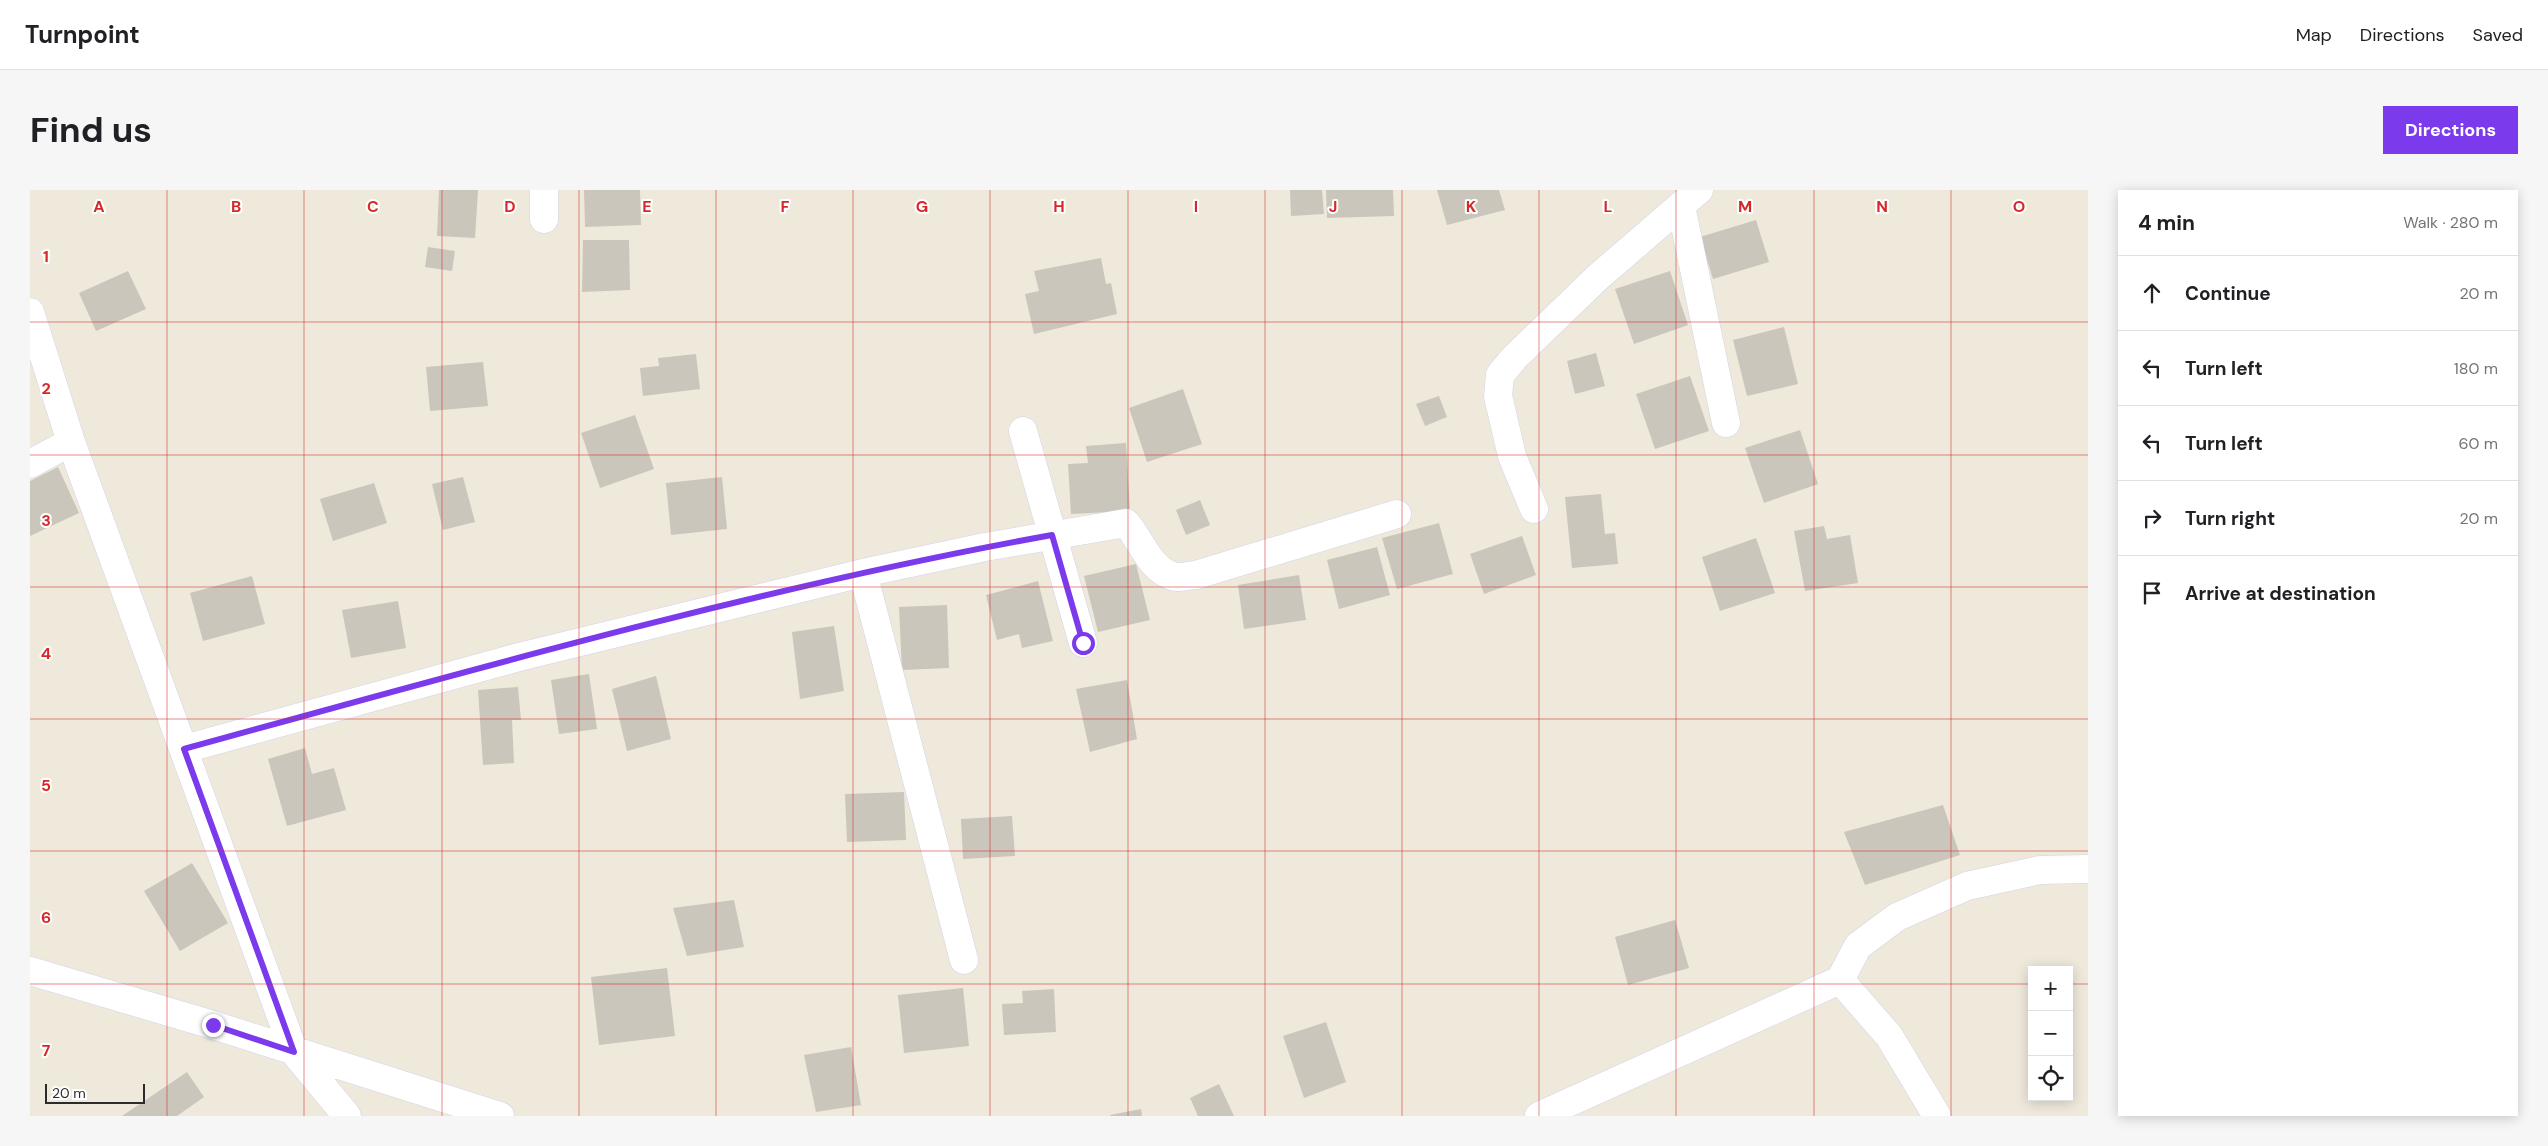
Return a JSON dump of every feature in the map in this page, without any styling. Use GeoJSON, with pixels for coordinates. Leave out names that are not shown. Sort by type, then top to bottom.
{"type":"FeatureCollection","features":[{"type":"Feature","properties":{"kind":"street"},"geometry":{"type":"LineString","coordinates":[[544,190],[544,219]]}},
{"type":"Feature","properties":{"kind":"street"},"geometry":{"type":"LineString","coordinates":[[1690,198],[1726,423]]}},
{"type":"Feature","properties":{"kind":"street"},"geometry":{"type":"LineString","coordinates":[[1534,509],[1512,456],[1498,396],[1500,376],[1514,358],[1598,277],[1690,198]]}},
{"type":"Feature","properties":{"kind":"street"},"geometry":{"type":"LineString","coordinates":[[30,312],[71,442],[294,1052],[347,1116]]}},
{"type":"Feature","properties":{"kind":"street"},"geometry":{"type":"LineString","coordinates":[[1022,431],[1083,643]]}},
{"type":"Feature","properties":{"kind":"street"},"geometry":{"type":"LineString","coordinates":[[30,464],[71,442]]}},
{"type":"Feature","properties":{"kind":"street"},"geometry":{"type":"LineString","coordinates":[[184,749],[519,656],[863,573],[1052,535],[1126,524],[1137,536],[1154,565],[1173,577],[1196,575],[1398,514]]}},
{"type":"Feature","properties":{"kind":"street"},"geometry":{"type":"LineString","coordinates":[[863,573],[964,960]]}},
{"type":"Feature","properties":{"kind":"street"},"geometry":{"type":"LineString","coordinates":[[1539,1116],[1840,980],[1858,946],[1897,917],[1967,886],[2040,870],[2088,869]]}},
{"type":"Feature","properties":{"kind":"street"},"geometry":{"type":"LineString","coordinates":[[30,971],[500,1116]]}},
{"type":"Feature","properties":{"kind":"street"},"geometry":{"type":"LineString","coordinates":[[1840,980],[1889,1036],[1937,1116]]}},
{"type":"Feature","properties":{"kind":"building"},"geometry":{"type":"Polygon","coordinates":[[[439,190],[478,190],[475,238],[437,236],[439,190]]]}},
{"type":"Feature","properties":{"kind":"building"},"geometry":{"type":"Polygon","coordinates":[[[584,190],[640,190],[641,225],[585,227],[584,190]]]}},
{"type":"Feature","properties":{"kind":"building"},"geometry":{"type":"Polygon","coordinates":[[[1290,190],[1322,190],[1324,214],[1291,216],[1290,190]]]}},
{"type":"Feature","properties":{"kind":"building"},"geometry":{"type":"Polygon","coordinates":[[[1326,190],[1393,190],[1394,216],[1327,218],[1326,190]]]}},
{"type":"Feature","properties":{"kind":"building"},"geometry":{"type":"Polygon","coordinates":[[[1437,190],[1499,190],[1505,210],[1447,225],[1437,190]]]}},
{"type":"Feature","properties":{"kind":"building"},"geometry":{"type":"Polygon","coordinates":[[[1756,220],[1769,262],[1713,279],[1700,237],[1756,220]]]}},
{"type":"Feature","properties":{"kind":"building"},"geometry":{"type":"Polygon","coordinates":[[[583,240],[629,240],[630,290],[582,292],[583,240]]]}},
{"type":"Feature","properties":{"kind":"building"},"geometry":{"type":"Polygon","coordinates":[[[428,247],[455,251],[452,271],[425,267],[428,247]]]}},
{"type":"Feature","properties":{"kind":"building"},"geometry":{"type":"Polygon","coordinates":[[[1101,258],[1106,284],[1111,283],[1117,314],[1034,334],[1025,294],[1039,291],[1034,271],[1101,258]]]}},
{"type":"Feature","properties":{"kind":"building"},"geometry":{"type":"Polygon","coordinates":[[[128,271],[146,309],[96,331],[79,293],[128,271]]]}},
{"type":"Feature","properties":{"kind":"building"},"geometry":{"type":"Polygon","coordinates":[[[1670,271],[1688,325],[1634,344],[1615,289],[1670,271]]]}},
{"type":"Feature","properties":{"kind":"building"},"geometry":{"type":"Polygon","coordinates":[[[1784,327],[1798,384],[1747,396],[1733,340],[1784,327]]]}},
{"type":"Feature","properties":{"kind":"building"},"geometry":{"type":"Polygon","coordinates":[[[1596,353],[1605,386],[1575,394],[1567,361],[1596,353]]]}},
{"type":"Feature","properties":{"kind":"building"},"geometry":{"type":"Polygon","coordinates":[[[696,354],[700,389],[643,396],[640,368],[659,366],[658,358],[696,354]]]}},
{"type":"Feature","properties":{"kind":"building"},"geometry":{"type":"Polygon","coordinates":[[[483,362],[488,406],[430,411],[426,367],[483,362]]]}},
{"type":"Feature","properties":{"kind":"building"},"geometry":{"type":"Polygon","coordinates":[[[1690,376],[1709,431],[1655,449],[1636,394],[1690,376]]]}},
{"type":"Feature","properties":{"kind":"building"},"geometry":{"type":"Polygon","coordinates":[[[1183,389],[1202,444],[1147,462],[1129,408],[1183,389]]]}},
{"type":"Feature","properties":{"kind":"building"},"geometry":{"type":"Polygon","coordinates":[[[1439,396],[1447,417],[1425,426],[1416,404],[1439,396]]]}},
{"type":"Feature","properties":{"kind":"building"},"geometry":{"type":"Polygon","coordinates":[[[635,415],[654,469],[600,488],[581,433],[635,415]]]}},
{"type":"Feature","properties":{"kind":"building"},"geometry":{"type":"Polygon","coordinates":[[[1800,430],[1818,484],[1764,503],[1745,448],[1800,430]]]}},
{"type":"Feature","properties":{"kind":"building"},"geometry":{"type":"Polygon","coordinates":[[[1126,443],[1130,511],[1071,514],[1068,464],[1088,463],[1086,446],[1126,443]]]}},
{"type":"Feature","properties":{"kind":"building"},"geometry":{"type":"Polygon","coordinates":[[[58,467],[79,513],[30,536],[30,481],[58,467]]]}},
{"type":"Feature","properties":{"kind":"building"},"geometry":{"type":"Polygon","coordinates":[[[463,477],[475,522],[443,530],[432,484],[463,477]]]}},
{"type":"Feature","properties":{"kind":"building"},"geometry":{"type":"Polygon","coordinates":[[[722,477],[727,529],[671,535],[666,483],[722,477]]]}},
{"type":"Feature","properties":{"kind":"building"},"geometry":{"type":"Polygon","coordinates":[[[374,483],[387,523],[333,541],[320,499],[374,483]]]}},
{"type":"Feature","properties":{"kind":"building"},"geometry":{"type":"Polygon","coordinates":[[[1601,494],[1605,534],[1615,533],[1618,564],[1572,568],[1565,497],[1601,494]]]}},
{"type":"Feature","properties":{"kind":"building"},"geometry":{"type":"Polygon","coordinates":[[[1200,500],[1210,525],[1186,535],[1176,510],[1200,500]]]}},
{"type":"Feature","properties":{"kind":"building"},"geometry":{"type":"Polygon","coordinates":[[[1439,523],[1453,574],[1397,589],[1382,538],[1439,523]]]}},
{"type":"Feature","properties":{"kind":"building"},"geometry":{"type":"Polygon","coordinates":[[[1824,526],[1827,539],[1850,535],[1858,583],[1805,591],[1794,531],[1824,526]]]}},
{"type":"Feature","properties":{"kind":"building"},"geometry":{"type":"Polygon","coordinates":[[[1522,536],[1536,575],[1484,594],[1470,554],[1522,536]]]}},
{"type":"Feature","properties":{"kind":"building"},"geometry":{"type":"Polygon","coordinates":[[[1756,538],[1775,593],[1720,611],[1702,557],[1756,538]]]}},
{"type":"Feature","properties":{"kind":"building"},"geometry":{"type":"Polygon","coordinates":[[[1377,547],[1390,595],[1339,609],[1327,560],[1377,547]]]}},
{"type":"Feature","properties":{"kind":"building"},"geometry":{"type":"Polygon","coordinates":[[[1136,564],[1150,620],[1098,632],[1084,576],[1136,564]]]}},
{"type":"Feature","properties":{"kind":"building"},"geometry":{"type":"Polygon","coordinates":[[[1299,575],[1306,620],[1244,629],[1238,585],[1299,575]]]}},
{"type":"Feature","properties":{"kind":"building"},"geometry":{"type":"Polygon","coordinates":[[[252,576],[265,624],[203,641],[190,593],[252,576]]]}},
{"type":"Feature","properties":{"kind":"building"},"geometry":{"type":"Polygon","coordinates":[[[1038,581],[1053,641],[1022,648],[1019,634],[997,640],[986,595],[1038,581]]]}},
{"type":"Feature","properties":{"kind":"building"},"geometry":{"type":"Polygon","coordinates":[[[398,601],[406,648],[351,658],[342,610],[398,601]]]}},
{"type":"Feature","properties":{"kind":"building"},"geometry":{"type":"Polygon","coordinates":[[[947,605],[949,668],[902,670],[899,607],[947,605]]]}},
{"type":"Feature","properties":{"kind":"building"},"geometry":{"type":"Polygon","coordinates":[[[834,626],[844,691],[800,699],[792,632],[834,626]]]}},
{"type":"Feature","properties":{"kind":"building"},"geometry":{"type":"Polygon","coordinates":[[[589,674],[597,729],[559,734],[551,680],[589,674]]]}},
{"type":"Feature","properties":{"kind":"building"},"geometry":{"type":"Polygon","coordinates":[[[656,676],[671,739],[627,751],[612,689],[656,676]]]}},
{"type":"Feature","properties":{"kind":"building"},"geometry":{"type":"Polygon","coordinates":[[[1127,680],[1137,739],[1090,752],[1076,689],[1127,680]]]}},
{"type":"Feature","properties":{"kind":"building"},"geometry":{"type":"Polygon","coordinates":[[[518,687],[521,720],[512,720],[514,763],[483,765],[478,690],[518,687]]]}},
{"type":"Feature","properties":{"kind":"building"},"geometry":{"type":"Polygon","coordinates":[[[305,748],[312,774],[334,768],[346,810],[287,826],[268,759],[305,748]]]}},
{"type":"Feature","properties":{"kind":"building"},"geometry":{"type":"Polygon","coordinates":[[[904,792],[906,840],[847,842],[845,794],[904,792]]]}},
{"type":"Feature","properties":{"kind":"building"},"geometry":{"type":"Polygon","coordinates":[[[1943,805],[1960,855],[1865,885],[1844,832],[1943,805]]]}},
{"type":"Feature","properties":{"kind":"building"},"geometry":{"type":"Polygon","coordinates":[[[1012,816],[1015,856],[963,859],[961,819],[1012,816]]]}},
{"type":"Feature","properties":{"kind":"building"},"geometry":{"type":"Polygon","coordinates":[[[192,863],[228,923],[180,951],[144,891],[192,863]]]}},
{"type":"Feature","properties":{"kind":"building"},"geometry":{"type":"Polygon","coordinates":[[[734,900],[744,947],[687,956],[673,908],[734,900]]]}},
{"type":"Feature","properties":{"kind":"building"},"geometry":{"type":"Polygon","coordinates":[[[1675,920],[1689,968],[1628,985],[1615,937],[1675,920]]]}},
{"type":"Feature","properties":{"kind":"building"},"geometry":{"type":"Polygon","coordinates":[[[667,968],[675,1036],[599,1045],[591,977],[667,968]]]}},
{"type":"Feature","properties":{"kind":"building"},"geometry":{"type":"Polygon","coordinates":[[[963,988],[969,1046],[904,1053],[898,995],[963,988]]]}},
{"type":"Feature","properties":{"kind":"building"},"geometry":{"type":"Polygon","coordinates":[[[1054,989],[1056,1032],[1004,1035],[1002,1004],[1023,1003],[1022,991],[1054,989]]]}},
{"type":"Feature","properties":{"kind":"building"},"geometry":{"type":"Polygon","coordinates":[[[1326,1022],[1346,1082],[1304,1098],[1283,1036],[1326,1022]]]}},
{"type":"Feature","properties":{"kind":"building"},"geometry":{"type":"Polygon","coordinates":[[[851,1047],[861,1105],[816,1112],[804,1055],[851,1047]]]}},
{"type":"Feature","properties":{"kind":"building"},"geometry":{"type":"Polygon","coordinates":[[[187,1072],[204,1097],[177,1116],[122,1116],[187,1072]]]}},
{"type":"Feature","properties":{"kind":"building"},"geometry":{"type":"Polygon","coordinates":[[[1219,1084],[1234,1116],[1198,1116],[1190,1098],[1219,1084]]]}},
{"type":"Feature","properties":{"kind":"building"},"geometry":{"type":"Polygon","coordinates":[[[1141,1109],[1142,1116],[1110,1115],[1141,1109]]]}},
{"type":"Feature","properties":{"kind":"route"},"geometry":{"type":"LineString","coordinates":[[213,1025],[294,1052],[184,749],[519,656],[863,573],[1052,535],[1083,643]]}}]}
